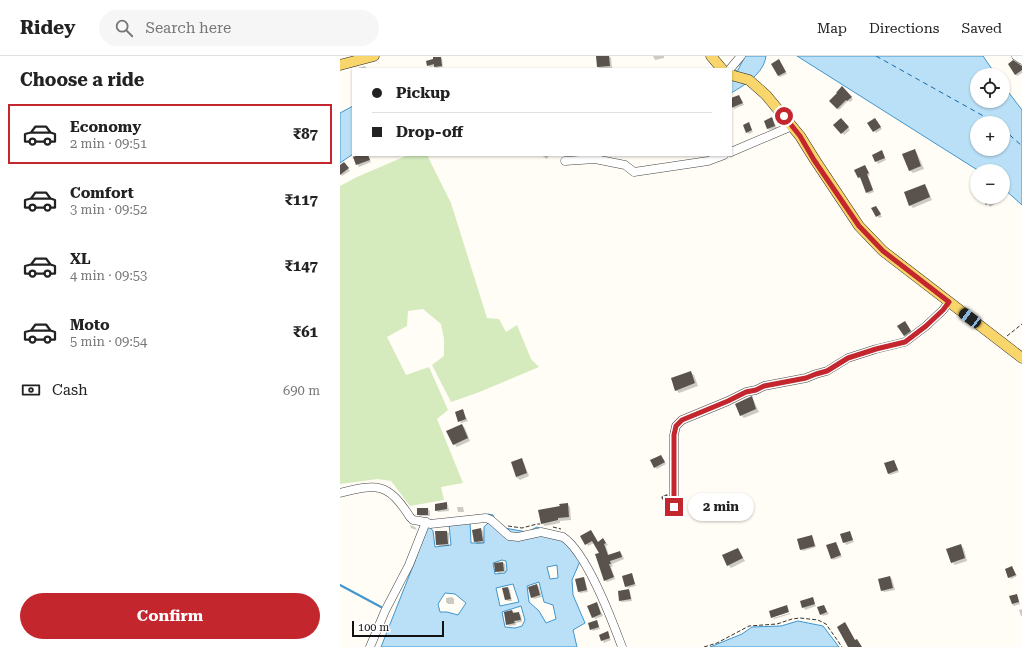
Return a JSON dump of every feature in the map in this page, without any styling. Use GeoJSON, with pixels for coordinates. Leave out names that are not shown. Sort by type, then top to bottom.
{"type":"FeatureCollection","features":[{"type":"Feature","properties":{"kind":"main road"},"geometry":{"type":"LineString","coordinates":[[340,65],[374,56]]}},
{"type":"Feature","properties":{"kind":"main road"},"geometry":{"type":"LineString","coordinates":[[711,56],[721,68]]}},
{"type":"Feature","properties":{"kind":"main road"},"geometry":{"type":"LineString","coordinates":[[732,75],[749,80],[766,95],[800,136],[814,160],[859,226],[883,251],[1022,358]]}},
{"type":"Feature","properties":{"kind":"street"},"geometry":{"type":"LineString","coordinates":[[731,68],[741,56]]}},
{"type":"Feature","properties":{"kind":"street"},"geometry":{"type":"LineString","coordinates":[[1016,56],[1022,60]]}},
{"type":"Feature","properties":{"kind":"street"},"geometry":{"type":"LineString","coordinates":[[732,152],[792,126]]}},
{"type":"Feature","properties":{"kind":"street"},"geometry":{"type":"LineString","coordinates":[[565,161],[596,159],[625,165],[634,172],[708,161],[721,156]]}},
{"type":"Feature","properties":{"kind":"street"},"geometry":{"type":"LineString","coordinates":[[674,507],[674,435],[676,426],[682,420],[746,392],[756,390],[764,386],[806,378],[827,371],[848,358],[905,342],[926,326],[943,310],[949,302]]}},
{"type":"Feature","properties":{"kind":"street"},"geometry":{"type":"LineString","coordinates":[[340,493],[359,488],[383,488],[395,496],[413,520],[430,524],[488,518],[510,536],[518,537],[541,532],[563,537],[576,550],[590,574],[611,616],[622,647]]}},
{"type":"Feature","properties":{"kind":"street"},"geometry":{"type":"LineString","coordinates":[[370,647],[409,565],[426,522]]}},
{"type":"Feature","properties":{"kind":"path"},"geometry":{"type":"LineString","coordinates":[[1001,342],[1022,324]]}},
{"type":"Feature","properties":{"kind":"path"},"geometry":{"type":"LineString","coordinates":[[508,526],[522,528],[537,524],[544,526]]}},
{"type":"Feature","properties":{"kind":"path"},"geometry":{"type":"LineString","coordinates":[[550,526],[560,528],[564,531]]}},
{"type":"Feature","properties":{"kind":"path"},"geometry":{"type":"LineString","coordinates":[[704,647],[717,643],[749,626],[777,624],[800,618],[818,620],[826,624],[842,647]]}},
{"type":"Feature","properties":{"kind":"green space"},"geometry":{"type":"Polygon","coordinates":[[[406,156],[428,156],[451,203],[487,318],[499,319],[506,332],[517,325],[531,359],[539,367],[477,393],[451,402],[432,365],[444,356],[444,339],[441,324],[423,309],[408,311],[407,326],[387,337],[406,375],[429,367],[448,410],[437,419],[463,483],[441,487],[444,500],[410,506],[391,481],[378,479],[340,484],[340,186],[406,156]]]}},
{"type":"Feature","properties":{"kind":"water"},"geometry":{"type":"Polygon","coordinates":[[[745,56],[766,56],[762,68],[758,73],[748,82],[732,92],[732,73],[738,70],[745,56]]]}},
{"type":"Feature","properties":{"kind":"water"},"geometry":{"type":"Polygon","coordinates":[[[797,56],[983,56],[991,68],[970,68],[970,108],[1010,108],[1010,94],[1022,110],[1022,205],[1010,194],[1010,164],[970,164],[970,165],[797,56]]]}},
{"type":"Feature","properties":{"kind":"water"},"geometry":{"type":"Polygon","coordinates":[[[352,107],[352,155],[340,163],[340,113],[352,107]]]}},
{"type":"Feature","properties":{"kind":"water"},"geometry":{"type":"Polygon","coordinates":[[[488,514],[493,515],[499,527],[527,532],[537,527],[546,531],[565,534],[581,559],[572,580],[573,595],[585,623],[573,630],[577,647],[381,647],[415,561],[424,526],[429,526],[433,531],[435,547],[451,545],[449,524],[470,522],[471,543],[484,543],[484,527],[489,522],[488,514]],[[502,560],[493,563],[495,574],[505,573],[507,570],[506,561],[502,560]],[[557,565],[547,567],[550,579],[558,578],[557,565]],[[539,582],[527,586],[529,602],[539,611],[546,623],[556,619],[553,605],[544,602],[539,582]],[[513,584],[496,588],[500,606],[519,602],[513,584]],[[445,593],[438,604],[440,612],[458,615],[466,603],[455,594],[445,593]],[[521,606],[502,612],[505,627],[515,628],[522,626],[525,620],[521,606]]]}},
{"type":"Feature","properties":{"kind":"water"},"geometry":{"type":"Polygon","coordinates":[[[798,621],[823,626],[839,647],[710,647],[742,634],[752,627],[781,626],[798,621]]]}},
{"type":"Feature","properties":{"kind":"building"},"geometry":{"type":"Polygon","coordinates":[[[596,56],[609,56],[610,66],[597,67],[596,56]]]}},
{"type":"Feature","properties":{"kind":"building"},"geometry":{"type":"Polygon","coordinates":[[[433,57],[441,57],[442,66],[434,67],[434,64],[427,66],[426,61],[433,59],[433,57]]]}},
{"type":"Feature","properties":{"kind":"building"},"geometry":{"type":"Polygon","coordinates":[[[779,59],[786,72],[778,76],[771,64],[779,59]]]}},
{"type":"Feature","properties":{"kind":"building"},"geometry":{"type":"Polygon","coordinates":[[[1013,60],[1022,66],[1022,70],[1015,75],[1008,64],[1013,60]]]}},
{"type":"Feature","properties":{"kind":"building"},"geometry":{"type":"Polygon","coordinates":[[[842,86],[852,97],[847,101],[846,100],[837,109],[829,101],[842,86]]]}},
{"type":"Feature","properties":{"kind":"building"},"geometry":{"type":"Polygon","coordinates":[[[739,95],[743,103],[732,108],[732,98],[739,95]]]}},
{"type":"Feature","properties":{"kind":"building"},"geometry":{"type":"Polygon","coordinates":[[[772,117],[775,126],[767,129],[764,121],[772,117]]]}},
{"type":"Feature","properties":{"kind":"building"},"geometry":{"type":"Polygon","coordinates":[[[841,118],[849,127],[841,134],[833,125],[841,118]]]}},
{"type":"Feature","properties":{"kind":"building"},"geometry":{"type":"Polygon","coordinates":[[[875,118],[881,127],[873,132],[867,123],[875,118]]]}},
{"type":"Feature","properties":{"kind":"building"},"geometry":{"type":"Polygon","coordinates":[[[749,122],[752,130],[746,133],[743,125],[749,122]]]}},
{"type":"Feature","properties":{"kind":"building"},"geometry":{"type":"Polygon","coordinates":[[[915,149],[921,166],[909,171],[902,154],[915,149]]]}},
{"type":"Feature","properties":{"kind":"building"},"geometry":{"type":"Polygon","coordinates":[[[882,150],[885,158],[875,162],[872,155],[882,150]]]}},
{"type":"Feature","properties":{"kind":"building"},"geometry":{"type":"Polygon","coordinates":[[[368,156],[370,160],[356,165],[353,157],[368,156]]]}},
{"type":"Feature","properties":{"kind":"building"},"geometry":{"type":"Polygon","coordinates":[[[344,162],[349,168],[340,175],[340,165],[344,162]]]}},
{"type":"Feature","properties":{"kind":"building"},"geometry":{"type":"Polygon","coordinates":[[[865,165],[869,173],[867,174],[873,190],[866,193],[860,177],[858,178],[854,170],[865,165]]]}},
{"type":"Feature","properties":{"kind":"building"},"geometry":{"type":"Polygon","coordinates":[[[925,184],[930,197],[909,206],[904,192],[925,184]]]}},
{"type":"Feature","properties":{"kind":"building"},"geometry":{"type":"Polygon","coordinates":[[[876,206],[881,214],[876,217],[871,208],[876,206]]]}},
{"type":"Feature","properties":{"kind":"building"},"geometry":{"type":"Polygon","coordinates":[[[905,321],[911,331],[904,336],[897,326],[905,321]]]}},
{"type":"Feature","properties":{"kind":"building"},"geometry":{"type":"Polygon","coordinates":[[[691,371],[695,383],[675,391],[671,378],[691,371]]]}},
{"type":"Feature","properties":{"kind":"building"},"geometry":{"type":"Polygon","coordinates":[[[752,396],[756,409],[740,416],[735,404],[752,396]]]}},
{"type":"Feature","properties":{"kind":"building"},"geometry":{"type":"Polygon","coordinates":[[[463,409],[466,419],[458,422],[455,412],[463,409]]]}},
{"type":"Feature","properties":{"kind":"building"},"geometry":{"type":"Polygon","coordinates":[[[462,424],[468,438],[453,445],[446,431],[462,424]]]}},
{"type":"Feature","properties":{"kind":"building"},"geometry":{"type":"Polygon","coordinates":[[[661,455],[665,462],[654,468],[650,460],[661,455]]]}},
{"type":"Feature","properties":{"kind":"building"},"geometry":{"type":"Polygon","coordinates":[[[522,458],[527,473],[516,477],[511,462],[522,458]]]}},
{"type":"Feature","properties":{"kind":"building"},"geometry":{"type":"Polygon","coordinates":[[[894,460],[898,470],[888,474],[884,463],[894,460]]]}},
{"type":"Feature","properties":{"kind":"building"},"geometry":{"type":"Polygon","coordinates":[[[667,494],[668,506],[667,507],[661,497],[667,494]]]}},
{"type":"Feature","properties":{"kind":"building"},"geometry":{"type":"Polygon","coordinates":[[[447,502],[447,509],[435,511],[435,504],[447,502]]]}},
{"type":"Feature","properties":{"kind":"building"},"geometry":{"type":"Polygon","coordinates":[[[568,503],[569,517],[558,518],[558,520],[541,524],[538,510],[568,503]]]}},
{"type":"Feature","properties":{"kind":"building"},"geometry":{"type":"Polygon","coordinates":[[[417,508],[428,508],[428,515],[417,515],[417,508]]]}},
{"type":"Feature","properties":{"kind":"building"},"geometry":{"type":"Polygon","coordinates":[[[481,528],[483,541],[474,542],[472,530],[481,528]]]}},
{"type":"Feature","properties":{"kind":"building"},"geometry":{"type":"Polygon","coordinates":[[[591,530],[598,542],[603,538],[606,543],[604,544],[608,555],[620,551],[622,557],[610,561],[611,564],[609,564],[614,577],[604,581],[595,554],[599,553],[592,541],[585,545],[580,536],[591,530]]]}},
{"type":"Feature","properties":{"kind":"building"},"geometry":{"type":"Polygon","coordinates":[[[435,531],[447,531],[448,544],[436,545],[435,531]]]}},
{"type":"Feature","properties":{"kind":"building"},"geometry":{"type":"Polygon","coordinates":[[[850,531],[853,540],[843,543],[840,534],[850,531]]]}},
{"type":"Feature","properties":{"kind":"building"},"geometry":{"type":"Polygon","coordinates":[[[812,535],[815,546],[800,550],[797,539],[812,535]]]}},
{"type":"Feature","properties":{"kind":"building"},"geometry":{"type":"Polygon","coordinates":[[[836,542],[841,555],[831,559],[826,545],[836,542]]]}},
{"type":"Feature","properties":{"kind":"building"},"geometry":{"type":"Polygon","coordinates":[[[961,544],[965,558],[951,563],[946,549],[961,544]]]}},
{"type":"Feature","properties":{"kind":"building"},"geometry":{"type":"Polygon","coordinates":[[[738,548],[743,558],[727,566],[722,555],[738,548]]]}},
{"type":"Feature","properties":{"kind":"building"},"geometry":{"type":"Polygon","coordinates":[[[503,562],[504,571],[495,572],[494,563],[503,562]]]}},
{"type":"Feature","properties":{"kind":"building"},"geometry":{"type":"Polygon","coordinates":[[[1012,566],[1016,575],[1008,578],[1005,569],[1012,566]]]}},
{"type":"Feature","properties":{"kind":"building"},"geometry":{"type":"Polygon","coordinates":[[[632,573],[635,584],[625,587],[622,576],[632,573]]]}},
{"type":"Feature","properties":{"kind":"building"},"geometry":{"type":"Polygon","coordinates":[[[890,576],[893,588],[881,591],[878,579],[890,576]]]}},
{"type":"Feature","properties":{"kind":"building"},"geometry":{"type":"Polygon","coordinates":[[[584,577],[587,590],[578,592],[575,579],[584,577]]]}},
{"type":"Feature","properties":{"kind":"building"},"geometry":{"type":"Polygon","coordinates":[[[537,584],[540,595],[531,598],[528,587],[537,584]]]}},
{"type":"Feature","properties":{"kind":"building"},"geometry":{"type":"Polygon","coordinates":[[[508,587],[511,599],[505,600],[502,588],[508,587]]]}},
{"type":"Feature","properties":{"kind":"building"},"geometry":{"type":"Polygon","coordinates":[[[629,589],[631,599],[619,601],[618,591],[629,589]]]}},
{"type":"Feature","properties":{"kind":"building"},"geometry":{"type":"Polygon","coordinates":[[[1017,594],[1019,602],[1012,604],[1009,596],[1017,594]]]}},
{"type":"Feature","properties":{"kind":"building"},"geometry":{"type":"Polygon","coordinates":[[[813,597],[815,604],[802,608],[800,601],[813,597]]]}},
{"type":"Feature","properties":{"kind":"building"},"geometry":{"type":"Polygon","coordinates":[[[597,602],[601,614],[592,618],[587,606],[597,602]]]}},
{"type":"Feature","properties":{"kind":"building"},"geometry":{"type":"Polygon","coordinates":[[[787,605],[789,612],[771,618],[769,611],[787,605]]]}},
{"type":"Feature","properties":{"kind":"building"},"geometry":{"type":"Polygon","coordinates":[[[824,605],[827,612],[820,615],[817,607],[824,605]]]}},
{"type":"Feature","properties":{"kind":"building"},"geometry":{"type":"Polygon","coordinates":[[[512,610],[513,613],[519,612],[521,620],[514,621],[515,623],[506,625],[504,612],[512,610]]]}},
{"type":"Feature","properties":{"kind":"building"},"geometry":{"type":"Polygon","coordinates":[[[597,620],[599,627],[590,630],[588,623],[597,620]]]}},
{"type":"Feature","properties":{"kind":"building"},"geometry":{"type":"Polygon","coordinates":[[[845,622],[855,640],[857,639],[862,647],[848,647],[837,627],[845,622]]]}},
{"type":"Feature","properties":{"kind":"building"},"geometry":{"type":"Polygon","coordinates":[[[608,631],[610,638],[601,641],[599,635],[608,631]]]}},
{"type":"Feature","properties":{"kind":"waterway"},"geometry":{"type":"LineString","coordinates":[[340,585],[381,607]]}},
{"type":"Feature","properties":{"kind":"ferry route"},"geometry":{"type":"LineString","coordinates":[[876,56],[983,116]]}},
{"type":"Feature","properties":{"kind":"ferry route"},"geometry":{"type":"LineString","coordinates":[[1010,135],[1022,146]]}},
{"type":"Feature","properties":{"kind":"route"},"geometry":{"type":"LineString","coordinates":[[674,507],[674,435],[676,426],[682,420],[746,392],[756,390],[764,386],[806,378],[827,371],[848,358],[905,342],[915,336],[926,326],[943,310],[949,302],[883,251],[859,226],[814,160],[800,136],[784,116]]}}]}
